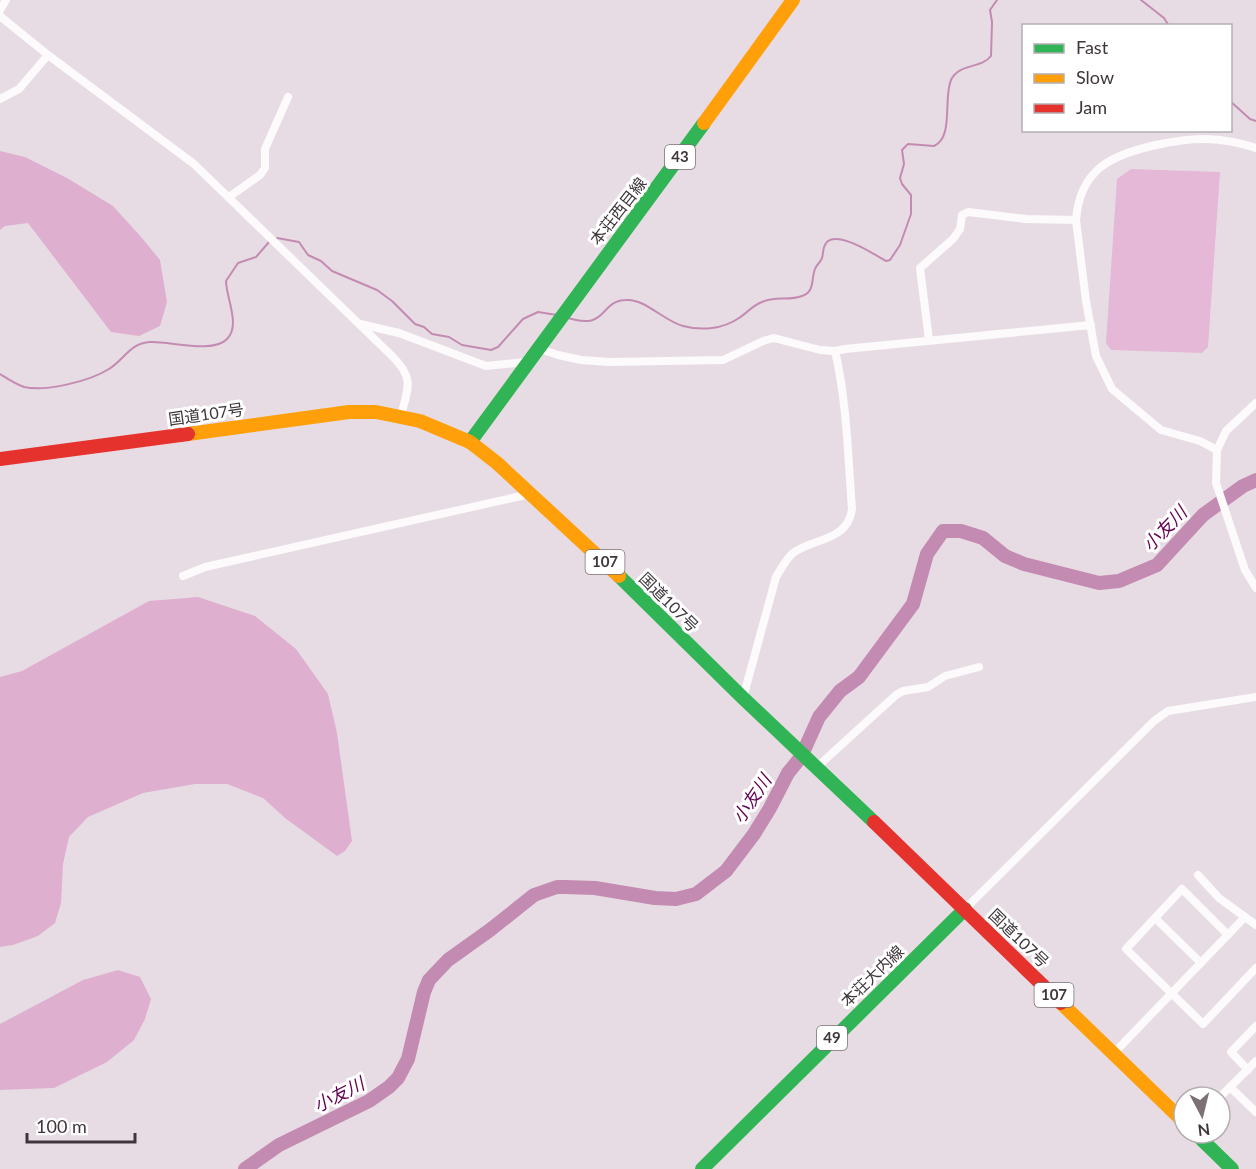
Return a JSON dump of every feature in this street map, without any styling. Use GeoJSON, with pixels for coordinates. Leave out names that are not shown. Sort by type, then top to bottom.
{"type":"FeatureCollection","features":[{"type":"Feature","properties":{"kind":"main road","name":"本荘西目線"},"geometry":{"type":"LineString","coordinates":[[470,442],[526,362],[654,192],[793,0]]}},
{"type":"Feature","properties":{"kind":"main road","name":"国道107号"},"geometry":{"type":"LineString","coordinates":[[0,459],[349,412],[376,412],[400,416],[438,427],[470,442],[497,463],[597,554],[743,698],[1172,1110]]}},
{"type":"Feature","properties":{"kind":"main road","name":"本荘大内線"},"geometry":{"type":"LineString","coordinates":[[702,1169],[965,909]]}},
{"type":"Feature","properties":{"kind":"main road"},"geometry":{"type":"LineString","coordinates":[[1207,1145],[1232,1169]]}},
{"type":"Feature","properties":{"kind":"street"},"geometry":{"type":"LineString","coordinates":[[0,10],[6,0]]}},
{"type":"Feature","properties":{"kind":"street"},"geometry":{"type":"LineString","coordinates":[[0,16],[48,55],[178,152],[229,197],[400,363],[407,374],[408,386],[400,416]]}},
{"type":"Feature","properties":{"kind":"street"},"geometry":{"type":"LineString","coordinates":[[0,99],[19,89],[48,55]]}},
{"type":"Feature","properties":{"kind":"street"},"geometry":{"type":"LineString","coordinates":[[229,197],[260,175],[266,168],[265,149],[288,97]]}},
{"type":"Feature","properties":{"kind":"street"},"geometry":{"type":"LineString","coordinates":[[1217,450],[1200,441],[1161,430],[1112,388],[1096,356],[1076,220],[1078,204],[1087,182],[1095,171],[1120,155],[1180,140],[1212,138],[1239,142],[1256,148]]}},
{"type":"Feature","properties":{"kind":"street"},"geometry":{"type":"LineString","coordinates":[[929,340],[920,268],[953,239],[960,229],[962,215],[968,212],[1026,219],[1076,220]]}},
{"type":"Feature","properties":{"kind":"street"},"geometry":{"type":"LineString","coordinates":[[360,324],[399,333],[486,366],[526,362]]}},
{"type":"Feature","properties":{"kind":"street"},"geometry":{"type":"LineString","coordinates":[[537,348],[581,360],[609,362],[723,360],[774,338],[835,351],[1091,325]]}},
{"type":"Feature","properties":{"kind":"street"},"geometry":{"type":"LineString","coordinates":[[743,698],[776,576],[793,554],[835,534],[846,526],[850,519],[852,509],[847,447],[840,372],[835,351]]}},
{"type":"Feature","properties":{"kind":"street"},"geometry":{"type":"LineString","coordinates":[[1256,403],[1226,431],[1217,450],[1216,483],[1245,570],[1256,588]]}},
{"type":"Feature","properties":{"kind":"street"},"geometry":{"type":"LineString","coordinates":[[183,576],[205,567],[530,494]]}},
{"type":"Feature","properties":{"kind":"street"},"geometry":{"type":"LineString","coordinates":[[814,764],[896,695],[903,691],[928,687],[945,676],[979,667]]}},
{"type":"Feature","properties":{"kind":"street"},"geometry":{"type":"LineString","coordinates":[[965,909],[1154,721],[1168,711],[1256,697]]}},
{"type":"Feature","properties":{"kind":"street"},"geometry":{"type":"LineString","coordinates":[[1198,875],[1219,898],[1256,925]]}},
{"type":"Feature","properties":{"kind":"street"},"geometry":{"type":"LineString","coordinates":[[1228,935],[1182,889],[1126,949],[1203,1024],[1256,968]]}},
{"type":"Feature","properties":{"kind":"street"},"geometry":{"type":"LineString","coordinates":[[1155,918],[1201,963]]}},
{"type":"Feature","properties":{"kind":"street"},"geometry":{"type":"LineString","coordinates":[[1114,1053],[1245,918]]}},
{"type":"Feature","properties":{"kind":"street"},"geometry":{"type":"LineString","coordinates":[[1248,1070],[1231,1052],[1256,1026]]}},
{"type":"Feature","properties":{"kind":"street"},"geometry":{"type":"LineString","coordinates":[[1232,1085],[1256,1061]]}},
{"type":"Feature","properties":{"kind":"street"},"geometry":{"type":"LineString","coordinates":[[1232,1089],[1256,1112]]}},
{"type":"Feature","properties":{"kind":"shaded area"},"geometry":{"type":"Polygon","coordinates":[[[0,151],[25,157],[67,178],[113,206],[160,260],[167,302],[160,326],[139,336],[111,332],[28,223],[5,226],[0,230],[0,151]]]}},
{"type":"Feature","properties":{"kind":"shaded area"},"geometry":{"type":"Polygon","coordinates":[[[1131,169],[1220,172],[1208,347],[1202,353],[1111,350],[1106,343],[1117,179],[1131,169]]]}},
{"type":"Feature","properties":{"kind":"shaded area"},"geometry":{"type":"Polygon","coordinates":[[[198,597],[255,616],[296,649],[328,694],[337,733],[352,841],[345,851],[337,856],[285,818],[263,798],[227,784],[195,784],[143,793],[88,817],[69,837],[63,864],[61,903],[55,923],[38,936],[0,947],[0,677],[22,671],[149,601],[198,597]]]}},
{"type":"Feature","properties":{"kind":"shaded area"},"geometry":{"type":"Polygon","coordinates":[[[118,970],[140,977],[151,999],[145,1019],[134,1040],[107,1062],[54,1088],[0,1090],[0,1024],[83,980],[118,970]]]}},
{"type":"Feature","properties":{"kind":"waterway"},"geometry":{"type":"LineString","coordinates":[[565,317],[589,321],[617,302],[633,300],[683,326],[712,328],[733,322],[767,300],[797,297],[809,292],[816,266],[828,241],[841,239],[886,261],[890,260],[900,245],[911,214],[911,195],[900,178],[904,164],[902,150],[908,144],[934,146],[944,135],[951,80],[959,71],[982,63],[991,56],[990,10],[997,0]]}},
{"type":"Feature","properties":{"kind":"waterway"},"geometry":{"type":"LineString","coordinates":[[1141,0],[1164,18],[1168,24]]}},
{"type":"Feature","properties":{"kind":"waterway"},"geometry":{"type":"LineString","coordinates":[[1232,103],[1250,119],[1256,121]]}},
{"type":"Feature","properties":{"kind":"waterway"},"geometry":{"type":"LineString","coordinates":[[277,238],[299,242],[308,255],[321,261],[332,271],[377,290],[392,301],[415,324],[424,327],[432,334],[449,337],[462,345],[491,350],[498,347],[523,319],[538,312],[557,315]]}},
{"type":"Feature","properties":{"kind":"waterway"},"geometry":{"type":"LineString","coordinates":[[0,374],[24,387],[56,387],[80,381],[109,369],[132,348],[143,343],[158,342],[191,346],[212,346],[220,343],[227,339],[233,327],[226,281],[238,263],[256,257],[269,242]]}},
{"type":"Feature","properties":{"kind":"waterway","name":"小友川"},"geometry":{"type":"LineString","coordinates":[[245,1169],[279,1145],[369,1101],[389,1087],[398,1078],[408,1059],[429,980],[448,960],[534,895],[557,887],[565,887],[595,888],[655,898],[676,899],[696,894],[726,871],[754,834],[788,773],[801,757],[819,717],[840,691],[859,677],[913,604],[927,554],[943,531],[961,531],[983,538],[1005,556],[1024,564],[1099,583],[1119,581],[1157,565],[1203,515],[1243,486],[1256,480]]}},
{"type":"Feature","properties":{"kind":"traffic: fast"},"geometry":{"type":"LineString","coordinates":[[470,442],[704,123]]}},
{"type":"Feature","properties":{"kind":"traffic: fast"},"geometry":{"type":"LineString","coordinates":[[619,576],[874,822]]}},
{"type":"Feature","properties":{"kind":"traffic: fast"},"geometry":{"type":"LineString","coordinates":[[702,1169],[965,909]]}},
{"type":"Feature","properties":{"kind":"traffic: fast"},"geometry":{"type":"LineString","coordinates":[[1207,1145],[1232,1169]]}},
{"type":"Feature","properties":{"kind":"traffic: slow"},"geometry":{"type":"LineString","coordinates":[[704,123],[793,0]]}},
{"type":"Feature","properties":{"kind":"traffic: slow"},"geometry":{"type":"LineString","coordinates":[[188,434],[349,412],[376,412],[420,421],[470,442],[497,463],[619,576]]}},
{"type":"Feature","properties":{"kind":"traffic: slow"},"geometry":{"type":"LineString","coordinates":[[1061,1003],[1172,1110]]}},
{"type":"Feature","properties":{"kind":"traffic: jam"},"geometry":{"type":"LineString","coordinates":[[0,459],[188,434]]}},
{"type":"Feature","properties":{"kind":"traffic: jam"},"geometry":{"type":"LineString","coordinates":[[874,822],[1061,1003]]}}]}
